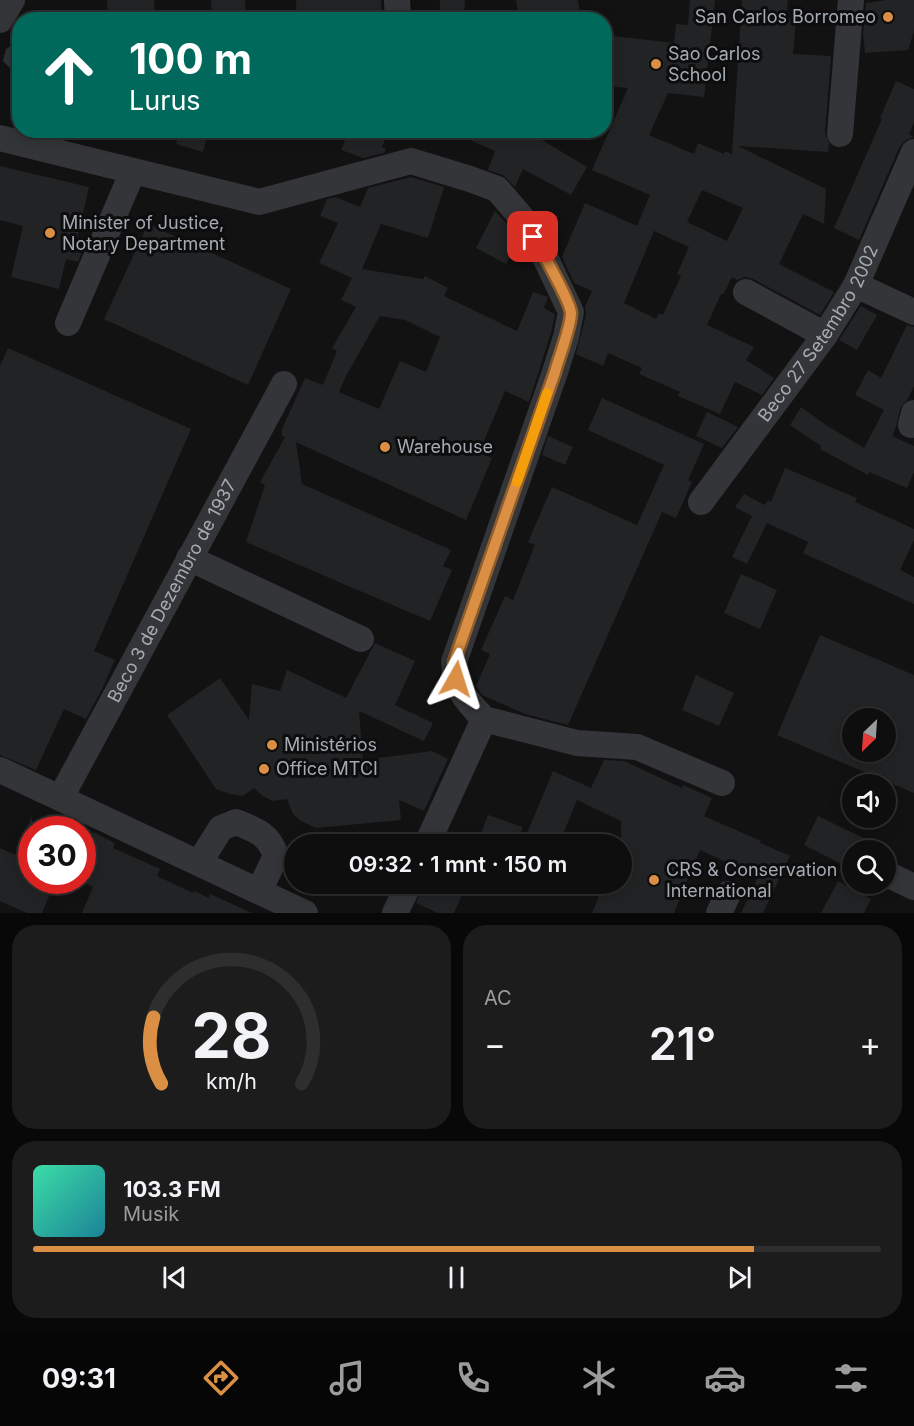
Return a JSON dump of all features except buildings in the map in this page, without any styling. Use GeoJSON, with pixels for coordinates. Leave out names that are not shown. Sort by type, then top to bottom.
{"type":"FeatureCollection","features":[{"type":"Feature","properties":{"kind":"street"},"geometry":{"type":"LineString","coordinates":[[0,20],[12,0]]}},
{"type":"Feature","properties":{"kind":"street"},"geometry":{"type":"LineString","coordinates":[[840,134],[851,0]]}},
{"type":"Feature","properties":{"kind":"street"},"geometry":{"type":"LineString","coordinates":[[0,138],[259,202],[411,161],[497,189],[522,219],[544,255],[571,312],[555,372],[454,662],[456,679],[464,697],[484,719],[577,743],[637,747],[722,783]]}},
{"type":"Feature","properties":{"kind":"street","name":"Beco 27 Setembro 2002"},"geometry":{"type":"LineString","coordinates":[[701,502],[825,335],[856,285],[914,152]]}},
{"type":"Feature","properties":{"kind":"street"},"geometry":{"type":"LineString","coordinates":[[68,323],[133,171]]}},
{"type":"Feature","properties":{"kind":"street"},"geometry":{"type":"LineString","coordinates":[[856,285],[914,312]]}},
{"type":"Feature","properties":{"kind":"street"},"geometry":{"type":"LineString","coordinates":[[746,292],[825,335]]}},
{"type":"Feature","properties":{"kind":"street","name":"Beco 3 de Dezembro de 1937"},"geometry":{"type":"LineString","coordinates":[[61,797],[284,384]]}},
{"type":"Feature","properties":{"kind":"street"},"geometry":{"type":"LineString","coordinates":[[189,558],[361,639]]}},
{"type":"Feature","properties":{"kind":"street"},"geometry":{"type":"LineString","coordinates":[[432,834],[484,719]]}},
{"type":"Feature","properties":{"kind":"street"},"geometry":{"type":"LineString","coordinates":[[0,770],[305,913]]}},
{"type":"Feature","properties":{"kind":"street"},"geometry":{"type":"LineString","coordinates":[[199,863],[221,828],[236,822],[255,829],[272,843],[276,856],[259,891]]}},
{"type":"Feature","properties":{"kind":"street"},"geometry":{"type":"LineString","coordinates":[[896,878],[914,887]]}},
{"type":"Feature","properties":{"kind":"street"},"geometry":{"type":"LineString","coordinates":[[395,913],[404,894]]}},
{"type":"Feature","properties":{"kind":"shaded area"},"geometry":{"type":"Polygon","coordinates":[[[12,46],[12,70],[3,61],[6,49],[12,46]]]}},
{"type":"Feature","properties":{"kind":"slow traffic"},"geometry":{"type":"LineString","coordinates":[[517,482],[547,393]]}},
{"type":"Feature","properties":{"kind":"place","name":"San Carlos Borromeo"},"geometry":{"type":"Point","coordinates":[888,17]}},
{"type":"Feature","properties":{"kind":"place","name":"Sao Carlos School"},"geometry":{"type":"Point","coordinates":[656,64]}},
{"type":"Feature","properties":{"kind":"place","name":"Minister of Justice, Notary Department"},"geometry":{"type":"Point","coordinates":[50,233]}},
{"type":"Feature","properties":{"kind":"place","name":"Warehouse"},"geometry":{"type":"Point","coordinates":[385,447]}},
{"type":"Feature","properties":{"kind":"place","name":"Ministérios"},"geometry":{"type":"Point","coordinates":[272,745]}},
{"type":"Feature","properties":{"kind":"place","name":"Office MTCI"},"geometry":{"type":"Point","coordinates":[264,769]}},
{"type":"Feature","properties":{"kind":"place","name":"CRS & Conservation International"},"geometry":{"type":"Point","coordinates":[654,880]}},
{"type":"Feature","properties":{"kind":"route"},"geometry":{"type":"LineString","coordinates":[[456,679],[454,662],[555,372],[571,312],[533,237]]}}]}
